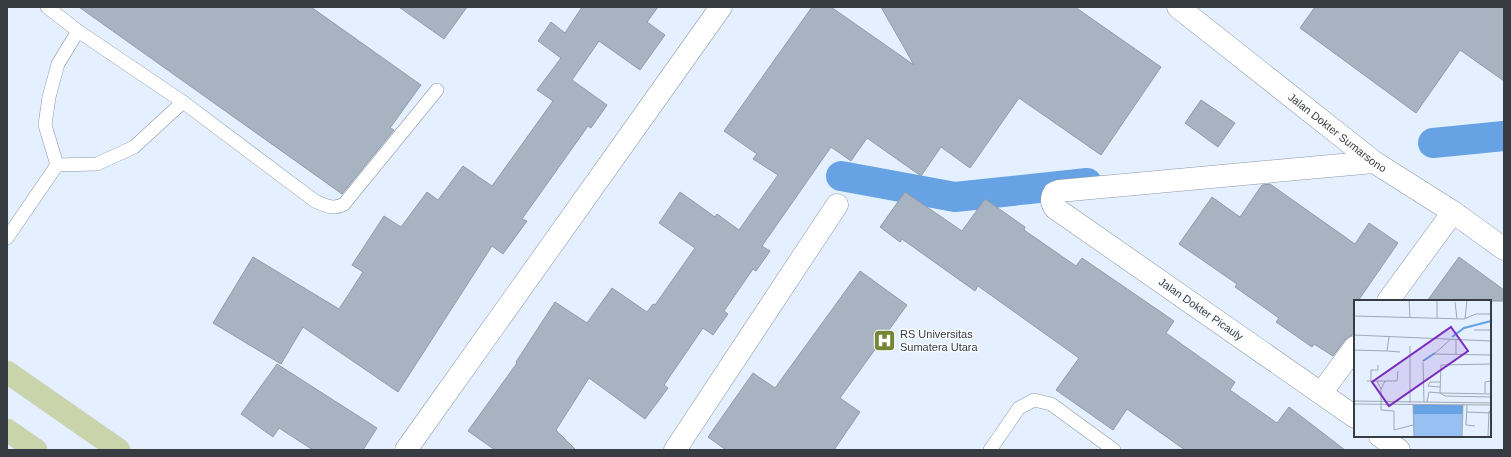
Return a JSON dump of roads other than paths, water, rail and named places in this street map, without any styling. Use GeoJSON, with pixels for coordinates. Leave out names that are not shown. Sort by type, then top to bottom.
{"type":"FeatureCollection","features":[{"type":"Feature","properties":{"kind":"main road"},"geometry":{"type":"LineString","coordinates":[[7,372],[119,450]]}},
{"type":"Feature","properties":{"kind":"main road"},"geometry":{"type":"LineString","coordinates":[[7,430],[36,450]]}},
{"type":"Feature","properties":{"kind":"street"},"geometry":{"type":"LineString","coordinates":[[406,450],[721,7]]}},
{"type":"Feature","properties":{"kind":"street","name":"Jalan Dokter Sumarsono"},"geometry":{"type":"LineString","coordinates":[[1178,7],[1374,162],[1453,212],[1504,249]]}},
{"type":"Feature","properties":{"kind":"street","name":"Jalan Dokter Picauly"},"geometry":{"type":"LineString","coordinates":[[1354,416],[1322,392],[1055,208],[1052,204],[1051,198],[1054,193],[1059,191],[1374,162]]}},
{"type":"Feature","properties":{"kind":"street"},"geometry":{"type":"LineString","coordinates":[[675,450],[837,205]]}},
{"type":"Feature","properties":{"kind":"street"},"geometry":{"type":"LineString","coordinates":[[1389,300],[1453,212]]}},
{"type":"Feature","properties":{"kind":"street"},"geometry":{"type":"LineString","coordinates":[[1322,392],[1354,347]]}},
{"type":"Feature","properties":{"kind":"street"},"geometry":{"type":"LineString","coordinates":[[1381,437],[1399,450]]}},
{"type":"Feature","properties":{"kind":"lane"},"geometry":{"type":"LineString","coordinates":[[47,7],[78,31],[183,102],[315,201],[328,207],[338,208],[344,204],[437,90]]}},
{"type":"Feature","properties":{"kind":"lane"},"geometry":{"type":"LineString","coordinates":[[57,165],[44,126],[49,97],[58,64],[78,31]]}},
{"type":"Feature","properties":{"kind":"lane"},"geometry":{"type":"LineString","coordinates":[[57,165],[97,164],[134,147],[183,102]]}},
{"type":"Feature","properties":{"kind":"lane"},"geometry":{"type":"LineString","coordinates":[[7,238],[57,165]]}},
{"type":"Feature","properties":{"kind":"lane"},"geometry":{"type":"LineString","coordinates":[[990,450],[1019,408],[1034,400],[1051,404],[1114,450]]}},
{"type":"Feature","properties":{"kind":"waterway"},"geometry":{"type":"LineString","coordinates":[[1433,143],[1504,136]]}},
{"type":"Feature","properties":{"kind":"waterway"},"geometry":{"type":"LineString","coordinates":[[841,176],[955,197],[1087,183]]}},
{"type":"Feature","properties":{"kind":"place","name":"RS Universitas Sumatera Utara"},"geometry":{"type":"Point","coordinates":[885,340]}}]}
